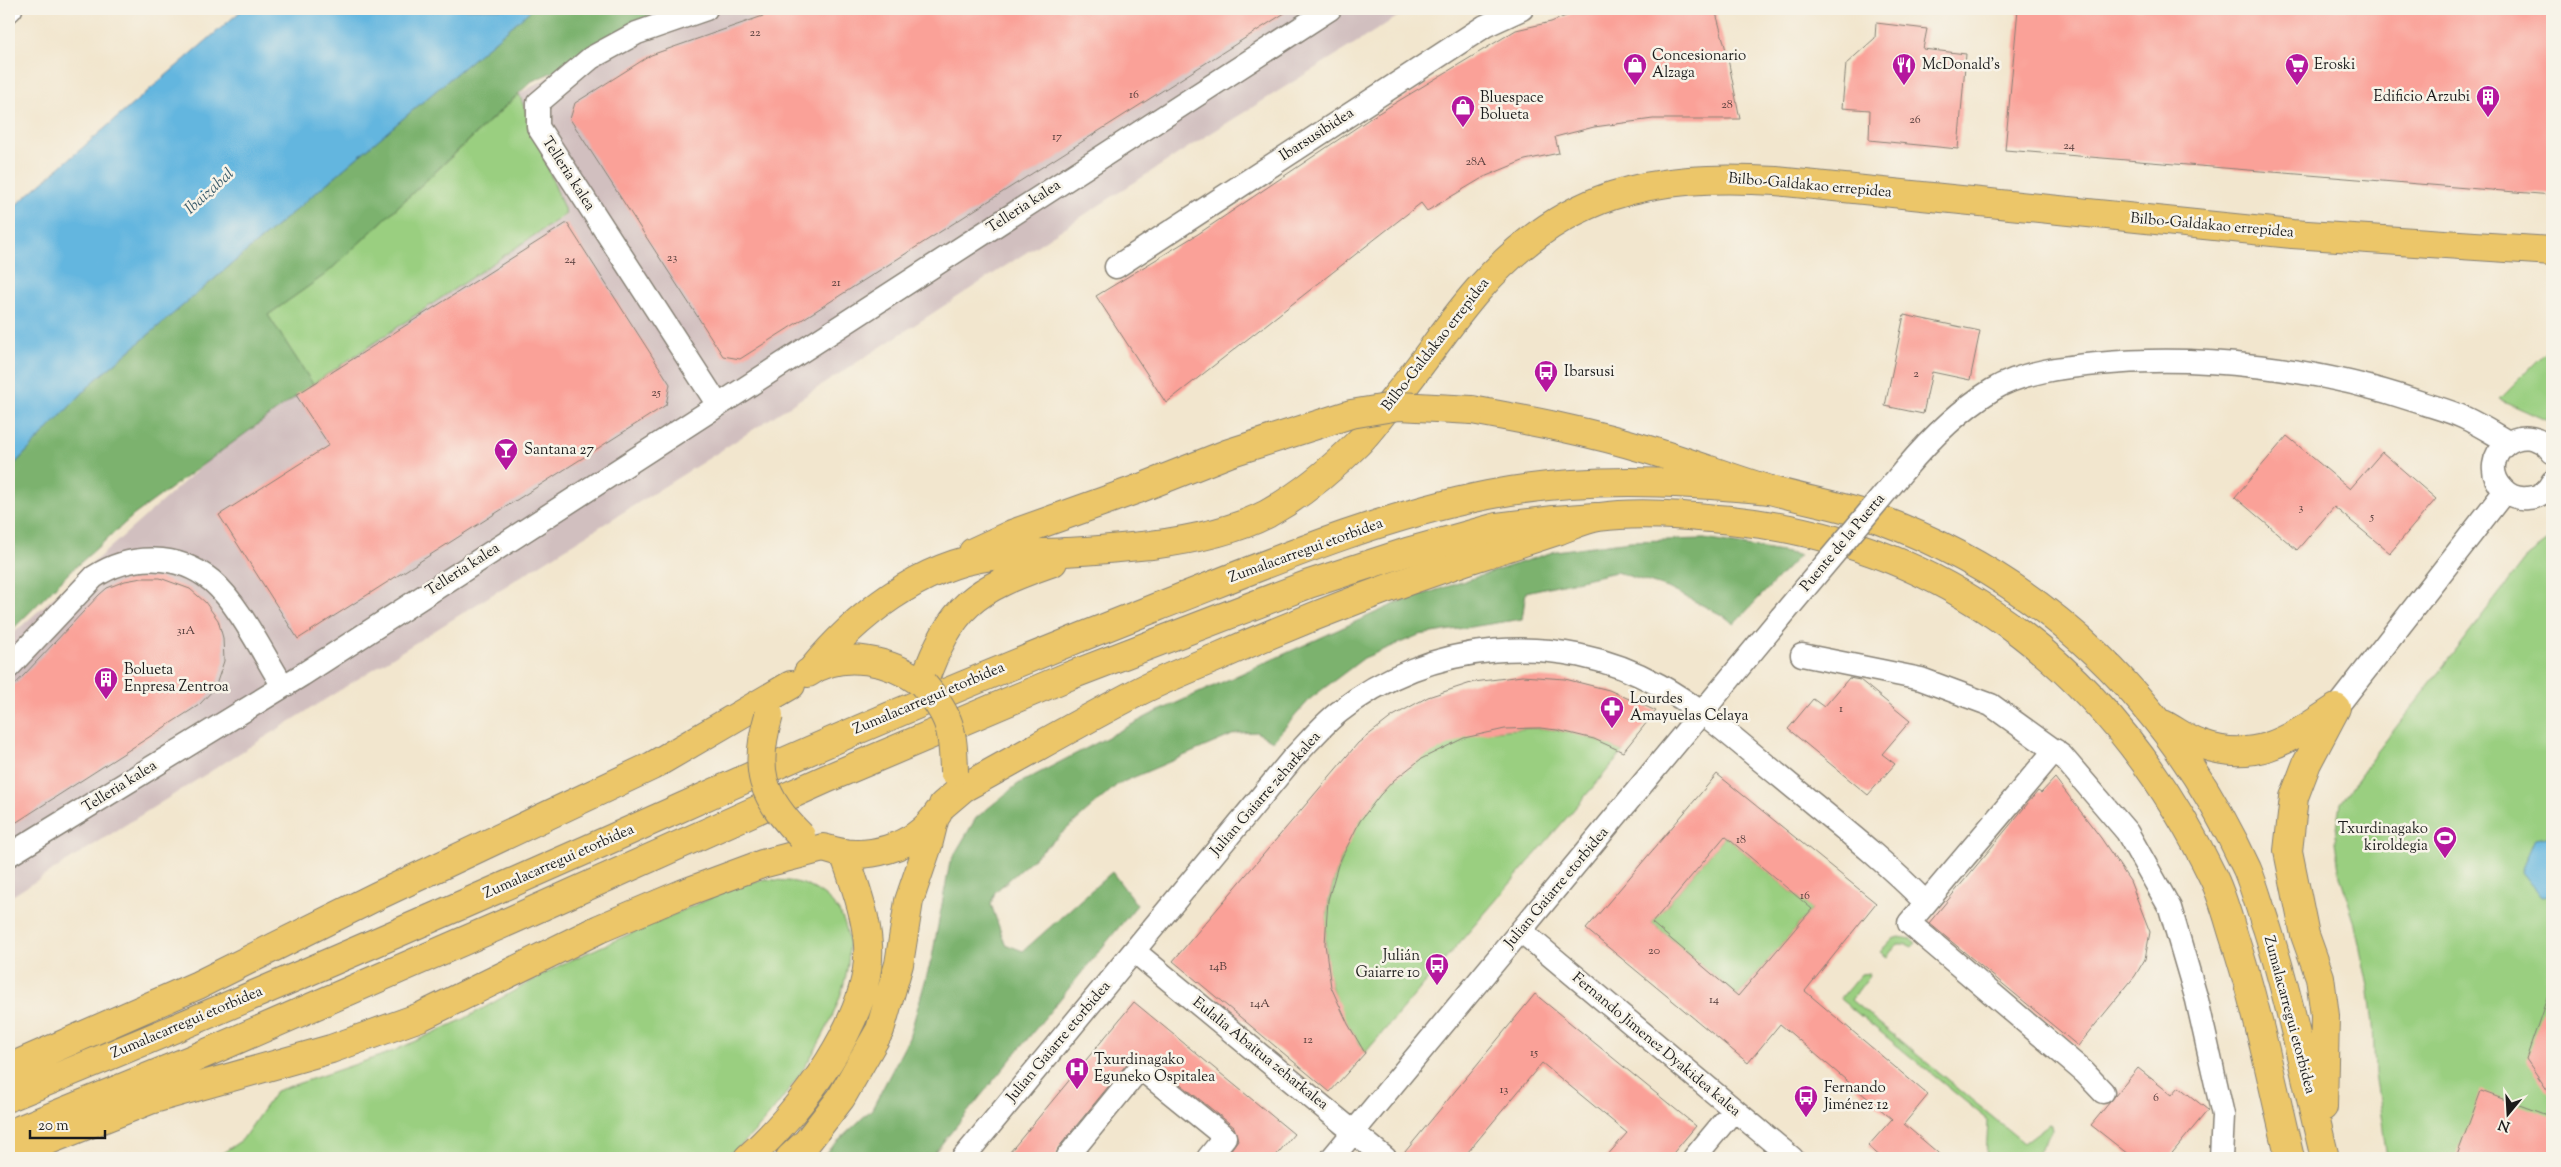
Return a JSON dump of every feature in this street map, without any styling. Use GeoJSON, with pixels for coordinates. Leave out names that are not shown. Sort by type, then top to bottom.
{"type":"FeatureCollection","features":[{"type":"Feature","properties":{"kind":"main road","name":"Bilbo-Galdakao errepidea"},"geometry":{"type":"LineString","coordinates":[[823,846],[780,816],[764,785],[760,745],[769,715],[833,644],[890,597],[926,574],[989,556],[1082,552],[1182,541],[1264,515],[1296,496],[1358,443],[1477,291],[1510,257],[1575,209],[1613,194],[1644,187],[1696,180],[1735,178],[2292,234],[2552,251]]}},
{"type":"Feature","properties":{"kind":"main road"},"geometry":{"type":"LineString","coordinates":[[926,574],[1012,534],[1138,490],[1229,453],[1351,414],[1399,406],[1472,410],[1581,431],[1648,449],[1770,490]]}},
{"type":"Feature","properties":{"kind":"main road","name":"Zumalacarregui etorbidea"},"geometry":{"type":"LineString","coordinates":[[9,1097],[182,1026],[498,889],[813,748],[982,676],[1329,540],[1433,508],[1499,493],[1551,486],[1627,482],[1689,482],[1770,490],[1874,518],[1934,542],[1980,564],[2012,585],[2066,626],[2110,666],[2156,719],[2199,780],[2248,871],[2282,974],[2323,1151]]}},
{"type":"Feature","properties":{"kind":"main road","name":"Zumalacarregui etorbidea"},"geometry":{"type":"LineString","coordinates":[[9,1134],[195,1058],[512,920],[826,779],[1069,676],[1309,584],[1407,552],[1497,527],[1596,517],[1687,516],[1765,524],[1863,550],[1920,573],[1963,594],[2000,618],[2086,690],[2129,740],[2170,798],[2216,884],[2249,983],[2289,1156]]}},
{"type":"Feature","properties":{"kind":"main road"},"geometry":{"type":"LineString","coordinates":[[9,1156],[150,1100],[331,1050],[411,1020],[599,929],[684,893],[762,864],[823,846],[863,854],[894,847],[915,836],[963,788],[1142,690],[1293,624],[1398,583],[1596,517]]}},
{"type":"Feature","properties":{"kind":"main road","name":"Bilbo-Galdakao errepidea"},"geometry":{"type":"LineString","coordinates":[[923,684],[935,652],[947,629],[965,604],[1004,579],[1082,552]]}},
{"type":"Feature","properties":{"kind":"main road"},"geometry":{"type":"LineString","coordinates":[[9,1068],[198,985],[377,896],[652,766],[801,678],[833,662],[869,660],[894,666],[923,684],[940,704],[953,735],[954,772],[909,901],[899,964],[880,1030],[841,1098],[806,1142],[790,1158]]}},
{"type":"Feature","properties":{"kind":"main road"},"geometry":{"type":"LineString","coordinates":[[2156,719],[2199,744],[2227,752],[2264,750],[2296,734],[2336,708]]}},
{"type":"Feature","properties":{"kind":"main road"},"geometry":{"type":"LineString","coordinates":[[2323,1151],[2325,1016],[2320,977],[2305,934],[2288,851],[2294,797],[2307,763],[2336,708]]}},
{"type":"Feature","properties":{"kind":"main road"},"geometry":{"type":"LineString","coordinates":[[748,1158],[780,1127],[807,1094],[838,1046],[862,990],[867,969],[866,930],[823,846]]}},
{"type":"Feature","properties":{"kind":"street","name":"Telleria kalea"},"geometry":{"type":"LineString","coordinates":[[706,9],[637,33],[591,58],[538,103],[538,127],[718,405]]}},
{"type":"Feature","properties":{"kind":"street","name":"Telleria kalea"},"geometry":{"type":"LineString","coordinates":[[9,855],[283,686],[1330,9]]}},
{"type":"Feature","properties":{"kind":"street","name":"Ibarsusibidea"},"geometry":{"type":"LineString","coordinates":[[1116,267],[1485,26],[1522,9]]}},
{"type":"Feature","properties":{"kind":"street","name":"Puente de la Puerta"},"geometry":{"type":"LineString","coordinates":[[1781,617],[1905,469],[1931,439],[1955,416],[1993,389],[2050,368],[2138,360],[2220,363],[2330,378],[2401,396],[2464,418],[2508,442]]}},
{"type":"Feature","properties":{"kind":"street"},"geometry":{"type":"LineString","coordinates":[[2552,452],[2548,446],[2533,438],[2524,437],[2508,442],[2501,449],[2494,466],[2499,484],[2505,492],[2517,497],[2529,498],[2541,494],[2552,482]]}},
{"type":"Feature","properties":{"kind":"street"},"geometry":{"type":"LineString","coordinates":[[2336,708],[2505,492]]}},
{"type":"Feature","properties":{"kind":"street"},"geometry":{"type":"LineString","coordinates":[[9,667],[94,577],[108,568],[129,560],[158,559],[187,566],[212,581],[230,601],[283,686]]}},
{"type":"Feature","properties":{"kind":"street","name":"Julian Gaiarre etorbidea"},"geometry":{"type":"LineString","coordinates":[[1332,1158],[1781,617]]}},
{"type":"Feature","properties":{"kind":"street","name":"Julian Gaiarre zeharkalea"},"geometry":{"type":"LineString","coordinates":[[1155,926],[1293,758],[1339,712],[1391,678],[1436,660],[1503,650],[1543,650],[1574,653],[1602,661],[1656,683],[1701,713]]}},
{"type":"Feature","properties":{"kind":"street"},"geometry":{"type":"LineString","coordinates":[[1802,655],[1921,678],[1991,705],[2055,750],[2127,832],[2170,908],[2197,1000],[2223,1115],[2221,1158]]}},
{"type":"Feature","properties":{"kind":"street"},"geometry":{"type":"LineString","coordinates":[[1701,713],[1898,874],[1925,902]]}},
{"type":"Feature","properties":{"kind":"street"},"geometry":{"type":"LineString","coordinates":[[2055,750],[1909,923],[2084,1072],[2103,1092]]}},
{"type":"Feature","properties":{"kind":"street","name":"Julian Gaiarre etorbidea"},"geometry":{"type":"LineString","coordinates":[[964,1158],[1155,926]]}},
{"type":"Feature","properties":{"kind":"street","name":"Fernando Jimenez Dyakidea kalea"},"geometry":{"type":"LineString","coordinates":[[1521,932],[1792,1158]]}},
{"type":"Feature","properties":{"kind":"street","name":"Eulalia Abaitua zeharkalea"},"geometry":{"type":"LineString","coordinates":[[1134,951],[1385,1158]]}},
{"type":"Feature","properties":{"kind":"street"},"geometry":{"type":"LineString","coordinates":[[1071,1158],[1068,1156],[1140,1068],[1225,1137],[1208,1158]]}},
{"type":"Feature","properties":{"kind":"street"},"geometry":{"type":"LineString","coordinates":[[1694,1158],[1733,1110]]}},
{"type":"Feature","properties":{"kind":"shaded area"},"geometry":{"type":"Polygon","coordinates":[[[668,9],[1410,9],[1192,145],[711,457],[9,898],[9,637],[210,459],[313,384],[566,215],[519,94],[668,9]]]}},
{"type":"Feature","properties":{"kind":"green space"},"geometry":{"type":"Polygon","coordinates":[[[532,9],[671,9],[623,41],[532,81],[326,274],[268,315],[313,384],[134,515],[71,571],[9,633],[9,470],[94,381],[532,9]]]}},
{"type":"Feature","properties":{"kind":"green space"},"geometry":{"type":"Polygon","coordinates":[[[519,94],[566,214],[313,384],[268,315],[326,274],[519,94]]]}},
{"type":"Feature","properties":{"kind":"green space"},"geometry":{"type":"Polygon","coordinates":[[[2552,346],[2552,423],[2499,399],[2552,346]]]}},
{"type":"Feature","properties":{"kind":"green space","name":"Txurdinagako kiroldegia"},"geometry":{"type":"Polygon","coordinates":[[[2552,538],[2552,1158],[2387,1158],[2375,1073],[2373,1025],[2369,991],[2354,920],[2340,876],[2335,842],[2341,803],[2377,752],[2528,556],[2552,538]]]}},
{"type":"Feature","properties":{"kind":"green space"},"geometry":{"type":"Polygon","coordinates":[[[1704,539],[1800,555],[1734,624],[1724,616],[1668,588],[1616,572],[1526,592],[1522,619],[1419,635],[1364,658],[1311,698],[1273,741],[1256,732],[1237,733],[1118,784],[995,892],[991,904],[1005,944],[1023,951],[1112,872],[1137,905],[930,1158],[820,1158],[872,1109],[909,1038],[932,957],[950,862],[976,818],[1018,784],[1150,715],[1397,603],[1556,551],[1630,541],[1704,539]]]}},
{"type":"Feature","properties":{"kind":"green space"},"geometry":{"type":"Polygon","coordinates":[[[1540,728],[1583,736],[1623,752],[1365,1053],[1337,1003],[1331,985],[1326,947],[1328,909],[1336,871],[1351,836],[1372,803],[1398,775],[1430,753],[1465,737],[1502,730],[1540,728]]]}},
{"type":"Feature","properties":{"kind":"green space"},"geometry":{"type":"Polygon","coordinates":[[[1725,836],[1812,909],[1738,996],[1652,923],[1725,836]]]}},
{"type":"Feature","properties":{"kind":"green space"},"geometry":{"type":"Polygon","coordinates":[[[766,879],[808,886],[838,910],[849,943],[844,983],[829,1025],[805,1066],[778,1105],[750,1136],[726,1158],[215,1158],[242,1140],[276,1091],[389,1053],[464,1019],[562,964],[740,885],[766,879]]]}},
{"type":"Feature","properties":{"kind":"green space"},"geometry":{"type":"Polygon","coordinates":[[[1899,937],[1911,939],[1916,943],[1912,947],[1906,944],[1897,944],[1887,957],[1880,952],[1892,939],[1899,937]]]}},
{"type":"Feature","properties":{"kind":"green space"},"geometry":{"type":"Polygon","coordinates":[[[1869,973],[1870,975],[1851,1000],[2024,1143],[2049,1124],[2052,1125],[2053,1130],[2033,1158],[1986,1158],[1988,1120],[1840,999],[1861,974],[1869,973]]]}},
{"type":"Feature","properties":{"kind":"water","name":"Ibaizabal"},"geometry":{"type":"Polygon","coordinates":[[[243,9],[532,9],[94,381],[9,470],[9,211],[243,9]]]}},
{"type":"Feature","properties":{"kind":"water"},"geometry":{"type":"Polygon","coordinates":[[[2552,835],[2552,896],[2542,897],[2521,871],[2535,838],[2552,835]]]}},
{"type":"Feature","properties":{"kind":"building"},"geometry":{"type":"Polygon","coordinates":[[[783,9],[1291,9],[740,359],[723,356],[570,119],[575,103],[651,55],[783,9]]]}},
{"type":"Feature","properties":{"kind":"building"},"geometry":{"type":"Polygon","coordinates":[[[1583,9],[1715,9],[1727,54],[1740,119],[1653,119],[1594,127],[1555,137],[1559,153],[1525,160],[1484,177],[1427,211],[1421,203],[1166,403],[1096,296],[1198,234],[1372,117],[1516,30],[1551,22],[1583,9]]]}},
{"type":"Feature","properties":{"kind":"building"},"geometry":{"type":"Polygon","coordinates":[[[2018,9],[2552,9],[2552,195],[2005,150],[2018,9]]]}},
{"type":"Feature","properties":{"kind":"building","name":"McDonald's"},"geometry":{"type":"Polygon","coordinates":[[[1876,23],[1927,29],[1923,49],[1966,54],[1958,149],[1869,140],[1870,110],[1842,108],[1846,64],[1875,38],[1876,23]]]}},
{"type":"Feature","properties":{"kind":"building"},"geometry":{"type":"Polygon","coordinates":[[[567,223],[670,384],[666,405],[298,639],[219,515],[329,445],[296,395],[567,223]]]}},
{"type":"Feature","properties":{"kind":"building"},"geometry":{"type":"Polygon","coordinates":[[[1904,315],[1980,331],[1970,380],[1932,372],[1923,414],[1885,406],[1904,315]]]}},
{"type":"Feature","properties":{"kind":"building"},"geometry":{"type":"Polygon","coordinates":[[[2287,436],[2350,489],[2382,452],[2436,499],[2390,553],[2334,507],[2297,550],[2235,497],[2287,436]]]}},
{"type":"Feature","properties":{"kind":"building","name":"Bolueta Enpresa Zentroa"},"geometry":{"type":"Polygon","coordinates":[[[142,578],[160,578],[190,589],[205,602],[218,620],[223,638],[224,661],[215,688],[199,705],[9,827],[9,691],[107,588],[125,581],[142,578]]]}},
{"type":"Feature","properties":{"kind":"building"},"geometry":{"type":"Polygon","coordinates":[[[1522,676],[1565,679],[1609,690],[1656,711],[1623,752],[1594,739],[1540,728],[1505,729],[1464,738],[1421,759],[1394,780],[1380,795],[1360,821],[1338,865],[1328,900],[1325,944],[1331,987],[1348,1024],[1365,1053],[1330,1092],[1173,961],[1358,743],[1393,716],[1428,697],[1474,682],[1522,676]]]}},
{"type":"Feature","properties":{"kind":"building"},"geometry":{"type":"Polygon","coordinates":[[[1849,678],[1860,680],[1910,721],[1882,754],[1895,764],[1868,795],[1788,729],[1813,699],[1824,707],[1849,678]]]}},
{"type":"Feature","properties":{"kind":"building"},"geometry":{"type":"Polygon","coordinates":[[[1717,774],[1876,903],[1805,991],[1928,1095],[1904,1124],[1944,1158],[1882,1158],[1868,1146],[1892,1119],[1780,1024],[1748,1063],[1586,929],[1717,774]],[[1725,836],[1652,923],[1738,996],[1812,909],[1725,836]]]}},
{"type":"Feature","properties":{"kind":"building"},"geometry":{"type":"Polygon","coordinates":[[[2055,778],[2101,838],[2130,881],[2150,932],[2145,959],[2135,976],[2078,1046],[1929,923],[2038,791],[2041,793],[2055,778]]]}},
{"type":"Feature","properties":{"kind":"building"},"geometry":{"type":"Polygon","coordinates":[[[2549,992],[2552,992],[2552,1097],[2526,1059],[2549,992]]]}},
{"type":"Feature","properties":{"kind":"building"},"geometry":{"type":"Polygon","coordinates":[[[1535,994],[1696,1126],[1669,1158],[1605,1158],[1627,1133],[1542,1063],[1463,1158],[1400,1158],[1535,994]]]}},
{"type":"Feature","properties":{"kind":"building"},"geometry":{"type":"Polygon","coordinates":[[[1134,1002],[1294,1134],[1274,1158],[1225,1158],[1238,1140],[1234,1127],[1142,1055],[1130,1060],[1058,1148],[1056,1158],[1005,1158],[1134,1002]]]}},
{"type":"Feature","properties":{"kind":"building"},"geometry":{"type":"Polygon","coordinates":[[[2138,1068],[2172,1095],[2179,1087],[2208,1110],[2168,1158],[2133,1158],[2091,1125],[2138,1068]]]}},
{"type":"Feature","properties":{"kind":"building"},"geometry":{"type":"Polygon","coordinates":[[[2481,1091],[2552,1117],[2552,1158],[2456,1158],[2481,1091]]]}},
{"type":"Feature","properties":{"kind":"place","name":"Concesionario Alzaga"},"geometry":{"type":"Point","coordinates":[1635,86]}},
{"type":"Feature","properties":{"kind":"place","name":"McDonald's"},"geometry":{"type":"Point","coordinates":[1904,86]}},
{"type":"Feature","properties":{"kind":"place","name":"Eroski"},"geometry":{"type":"Point","coordinates":[2297,86]}},
{"type":"Feature","properties":{"kind":"place","name":"Edificio Arzubi"},"geometry":{"type":"Point","coordinates":[2488,118]}},
{"type":"Feature","properties":{"kind":"place","name":"Bluespace Bolueta"},"geometry":{"type":"Point","coordinates":[1463,128]}},
{"type":"Feature","properties":{"kind":"place","name":"Ibarsusi"},"geometry":{"type":"Point","coordinates":[1546,393]}},
{"type":"Feature","properties":{"kind":"place","name":"Santana 27"},"geometry":{"type":"Point","coordinates":[506,471]}},
{"type":"Feature","properties":{"kind":"place","name":"Bolueta Enpresa Zentroa"},"geometry":{"type":"Point","coordinates":[106,700]}},
{"type":"Feature","properties":{"kind":"place","name":"Lourdes Amayuelas Celaya"},"geometry":{"type":"Point","coordinates":[1612,729]}},
{"type":"Feature","properties":{"kind":"place","name":"Txurdinagako kiroldegia"},"geometry":{"type":"Point","coordinates":[2445,859]}},
{"type":"Feature","properties":{"kind":"place","name":"Julián Gaiarre 10"},"geometry":{"type":"Point","coordinates":[1437,986]}},
{"type":"Feature","properties":{"kind":"place","name":"Txurdinagako Eguneko Ospitalea"},"geometry":{"type":"Point","coordinates":[1077,1090]}},
{"type":"Feature","properties":{"kind":"place","name":"Fernando Jiménez 12"},"geometry":{"type":"Point","coordinates":[1806,1118]}}]}
